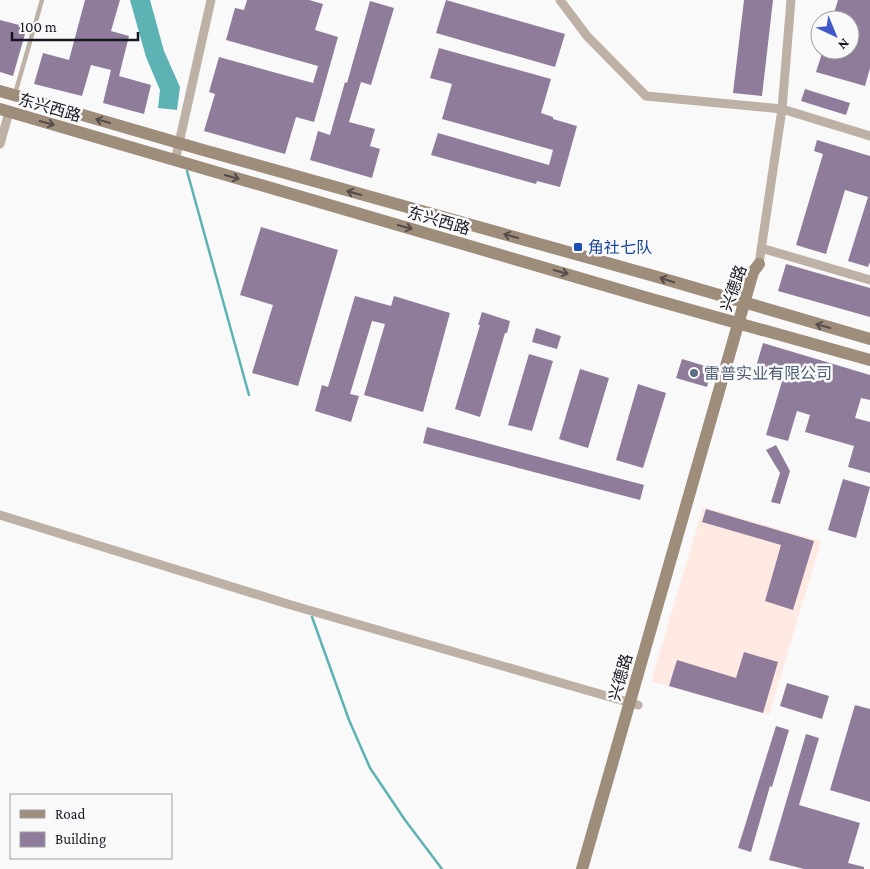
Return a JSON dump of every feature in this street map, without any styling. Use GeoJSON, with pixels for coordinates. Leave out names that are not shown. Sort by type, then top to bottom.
{"type":"FeatureCollection","features":[{"type":"Feature","properties":{"kind":"main road","name":"东兴西路"},"geometry":{"type":"LineString","coordinates":[[0,91],[150,135],[654,276],[870,340]]}},
{"type":"Feature","properties":{"kind":"main road","name":"东兴西路"},"geometry":{"type":"LineString","coordinates":[[5,111],[870,360]]}},
{"type":"Feature","properties":{"kind":"main road","name":"兴德路"},"geometry":{"type":"LineString","coordinates":[[591,869],[634,703],[742,324],[760,274],[759,264]]}},
{"type":"Feature","properties":{"kind":"main road","name":"兴德路"},"geometry":{"type":"LineString","coordinates":[[582,869],[634,703]]}},
{"type":"Feature","properties":{"kind":"street"},"geometry":{"type":"LineString","coordinates":[[180,162],[179,143],[211,0]]}},
{"type":"Feature","properties":{"kind":"street"},"geometry":{"type":"LineString","coordinates":[[560,0],[587,36],[646,96],[782,109],[870,136]]}},
{"type":"Feature","properties":{"kind":"street"},"geometry":{"type":"LineString","coordinates":[[759,264],[782,109],[791,0]]}},
{"type":"Feature","properties":{"kind":"street"},"geometry":{"type":"LineString","coordinates":[[0,144],[5,111]]}},
{"type":"Feature","properties":{"kind":"street"},"geometry":{"type":"LineString","coordinates":[[761,248],[870,280]]}},
{"type":"Feature","properties":{"kind":"street"},"geometry":{"type":"LineString","coordinates":[[0,515],[291,605],[634,703]]}},
{"type":"Feature","properties":{"kind":"lane"},"geometry":{"type":"LineString","coordinates":[[15,95],[42,0]]}},
{"type":"Feature","properties":{"kind":"shaded area"},"geometry":{"type":"Polygon","coordinates":[[[703,507],[821,541],[769,715],[651,681],[703,507]]]}},
{"type":"Feature","properties":{"kind":"water"},"geometry":{"type":"Polygon","coordinates":[[[130,0],[150,0],[164,51],[180,87],[177,110],[158,108],[160,90],[146,57],[130,0]]]}},
{"type":"Feature","properties":{"kind":"building"},"geometry":{"type":"Polygon","coordinates":[[[85,0],[120,0],[111,31],[129,36],[119,76],[151,85],[144,114],[103,103],[111,70],[91,65],[82,96],[34,84],[43,53],[69,60],[85,0]]]}},
{"type":"Feature","properties":{"kind":"building"},"geometry":{"type":"Polygon","coordinates":[[[247,0],[309,0],[323,4],[315,30],[338,37],[314,122],[296,117],[285,154],[204,131],[215,94],[209,92],[219,57],[313,83],[318,66],[226,40],[235,8],[244,10],[247,0]]]}},
{"type":"Feature","properties":{"kind":"building"},"geometry":{"type":"Polygon","coordinates":[[[446,0],[565,34],[555,67],[436,33],[446,0]]]}},
{"type":"Feature","properties":{"kind":"building"},"geometry":{"type":"Polygon","coordinates":[[[744,0],[773,0],[762,96],[733,93],[744,0]]]}},
{"type":"Feature","properties":{"kind":"building"},"geometry":{"type":"Polygon","coordinates":[[[838,0],[870,0],[870,68],[865,86],[816,72],[820,60],[860,60],[860,10],[835,10],[838,0]]]}},
{"type":"Feature","properties":{"kind":"building"},"geometry":{"type":"Polygon","coordinates":[[[370,1],[394,8],[371,85],[361,82],[349,122],[375,129],[370,146],[380,149],[372,178],[310,160],[318,131],[330,135],[370,1]]]}},
{"type":"Feature","properties":{"kind":"building"},"geometry":{"type":"Polygon","coordinates":[[[0,20],[27,27],[13,76],[0,72],[0,20]]]}},
{"type":"Feature","properties":{"kind":"building"},"geometry":{"type":"Polygon","coordinates":[[[439,48],[551,79],[541,113],[553,117],[553,119],[577,126],[560,187],[537,181],[536,184],[431,155],[438,133],[549,165],[553,150],[442,119],[452,84],[430,78],[439,48]]]}},
{"type":"Feature","properties":{"kind":"building"},"geometry":{"type":"Polygon","coordinates":[[[805,89],[850,103],[846,115],[801,101],[805,89]]]}},
{"type":"Feature","properties":{"kind":"building"},"geometry":{"type":"Polygon","coordinates":[[[817,140],[870,156],[870,262],[868,267],[848,261],[868,197],[845,190],[826,254],[796,245],[823,154],[814,151],[817,140]]]}},
{"type":"Feature","properties":{"kind":"building"},"geometry":{"type":"Polygon","coordinates":[[[261,227],[338,250],[298,386],[252,373],[273,305],[240,295],[261,227]]]}},
{"type":"Feature","properties":{"kind":"building"},"geometry":{"type":"Polygon","coordinates":[[[786,264],[870,288],[870,317],[778,291],[786,264]]]}},
{"type":"Feature","properties":{"kind":"building"},"geometry":{"type":"Polygon","coordinates":[[[355,296],[391,306],[394,296],[450,313],[423,412],[364,395],[385,324],[372,321],[350,394],[359,396],[351,422],[315,411],[322,385],[328,387],[355,296]]]}},
{"type":"Feature","properties":{"kind":"building"},"geometry":{"type":"Polygon","coordinates":[[[482,312],[510,321],[480,417],[455,409],[480,325],[478,325],[482,312]]]}},
{"type":"Feature","properties":{"kind":"building"},"geometry":{"type":"Polygon","coordinates":[[[536,328],[561,336],[557,349],[532,342],[536,328]]]}},
{"type":"Feature","properties":{"kind":"building"},"geometry":{"type":"Polygon","coordinates":[[[763,343],[870,375],[870,400],[861,398],[855,418],[870,422],[870,473],[848,467],[854,446],[805,432],[810,415],[797,411],[788,441],[766,435],[783,378],[755,370],[763,343]]]}},
{"type":"Feature","properties":{"kind":"building"},"geometry":{"type":"Polygon","coordinates":[[[529,354],[553,361],[532,431],[508,425],[529,354]]]}},
{"type":"Feature","properties":{"kind":"building","name":"雷普实业有限公司"},"geometry":{"type":"Polygon","coordinates":[[[682,359],[712,368],[707,387],[676,378],[682,359]]]}},
{"type":"Feature","properties":{"kind":"building"},"geometry":{"type":"Polygon","coordinates":[[[580,369],[609,378],[588,448],[559,439],[580,369]]]}},
{"type":"Feature","properties":{"kind":"building"},"geometry":{"type":"Polygon","coordinates":[[[638,384],[666,393],[643,468],[616,460],[638,384]]]}},
{"type":"Feature","properties":{"kind":"building"},"geometry":{"type":"Polygon","coordinates":[[[427,427],[644,485],[640,500],[423,443],[427,427]]]}},
{"type":"Feature","properties":{"kind":"building"},"geometry":{"type":"Polygon","coordinates":[[[776,445],[790,471],[780,504],[771,502],[780,473],[766,450],[776,445]]]}},
{"type":"Feature","properties":{"kind":"building"},"geometry":{"type":"Polygon","coordinates":[[[843,479],[870,487],[856,538],[828,530],[843,479]]]}},
{"type":"Feature","properties":{"kind":"building"},"geometry":{"type":"Polygon","coordinates":[[[706,509],[814,541],[793,610],[765,601],[781,545],[702,522],[706,509]]]}},
{"type":"Feature","properties":{"kind":"building"},"geometry":{"type":"Polygon","coordinates":[[[744,652],[778,662],[763,713],[669,686],[677,660],[736,678],[744,652]]]}},
{"type":"Feature","properties":{"kind":"building"},"geometry":{"type":"Polygon","coordinates":[[[787,683],[829,696],[822,719],[780,706],[787,683]]]}},
{"type":"Feature","properties":{"kind":"building"},"geometry":{"type":"Polygon","coordinates":[[[855,705],[870,709],[870,802],[830,790],[855,705]]]}},
{"type":"Feature","properties":{"kind":"building"},"geometry":{"type":"Polygon","coordinates":[[[776,726],[789,730],[751,852],[738,848],[776,726]]]}},
{"type":"Feature","properties":{"kind":"building"},"geometry":{"type":"Polygon","coordinates":[[[806,734],[819,738],[799,805],[860,823],[848,863],[864,867],[864,869],[804,869],[769,860],[806,734]]]}},
{"type":"Feature","properties":{"kind":"waterway"},"geometry":{"type":"LineString","coordinates":[[187,171],[249,395]]}},
{"type":"Feature","properties":{"kind":"waterway"},"geometry":{"type":"LineString","coordinates":[[312,617],[349,720],[370,768],[405,820],[442,869]]}},
{"type":"Feature","properties":{"kind":"place","name":"角社七队"},"geometry":{"type":"Point","coordinates":[578,247]}},
{"type":"Feature","properties":{"kind":"place","name":"雷普实业有限公司"},"geometry":{"type":"Point","coordinates":[694,373]}}]}
